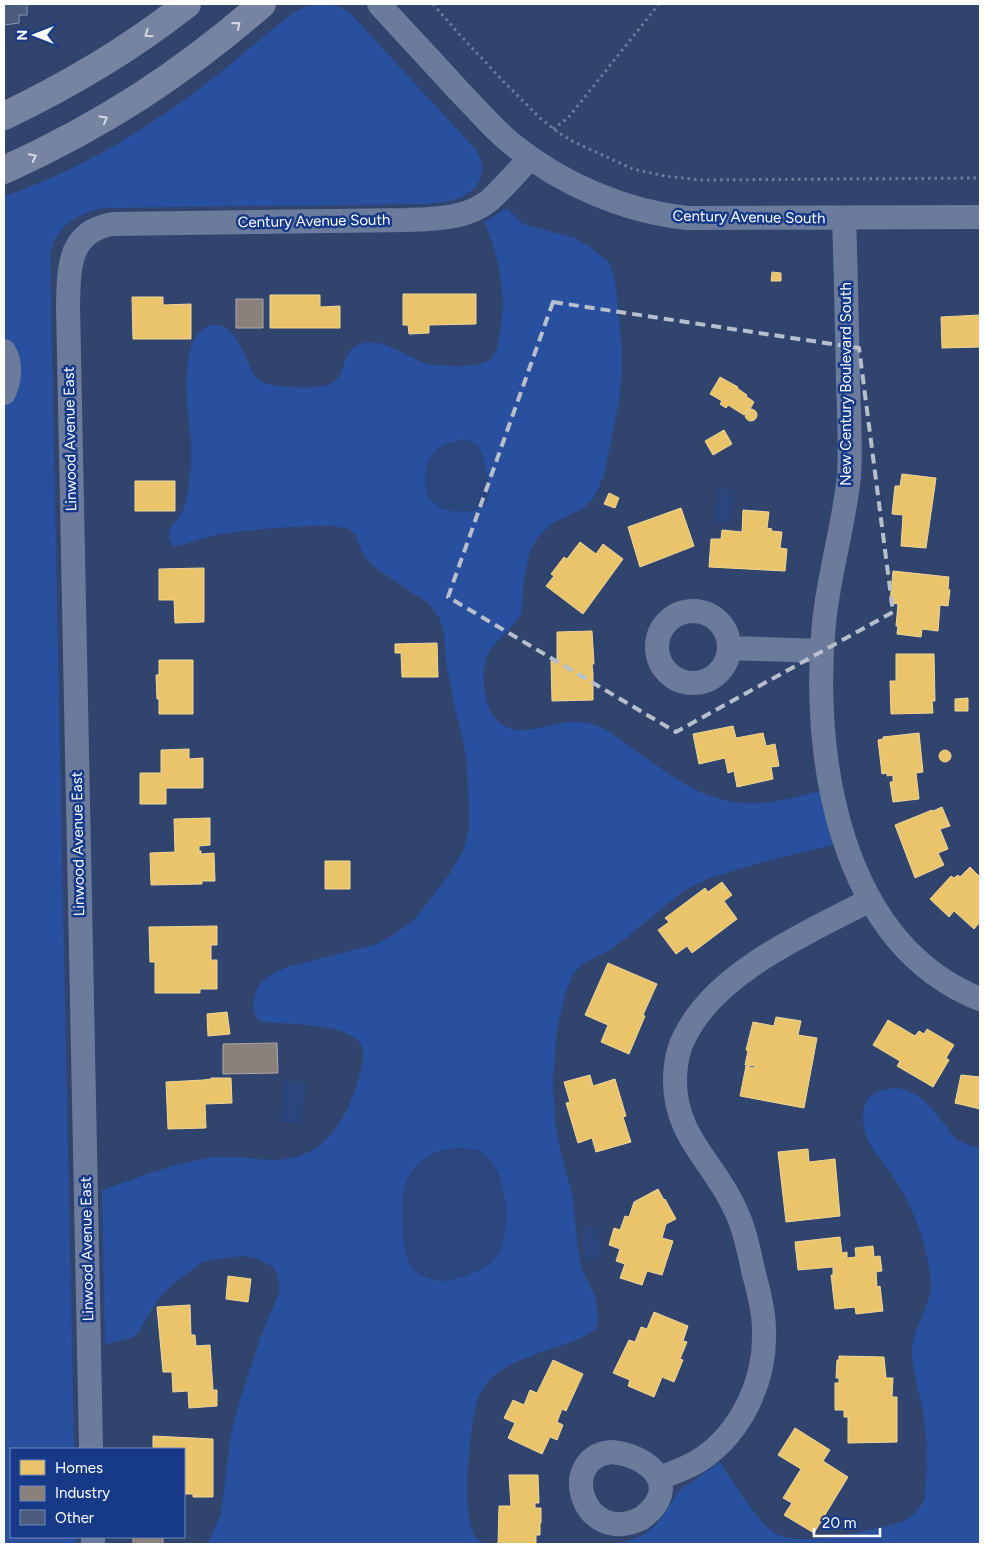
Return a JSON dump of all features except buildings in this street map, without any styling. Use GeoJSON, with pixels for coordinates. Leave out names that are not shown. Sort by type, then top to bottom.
{"type":"FeatureCollection","features":[{"type":"Feature","properties":{"kind":"main road"},"geometry":{"type":"LineString","coordinates":[[4,116],[34,102],[97,67],[153,31],[187,4]]}},
{"type":"Feature","properties":{"kind":"main road"},"geometry":{"type":"LineString","coordinates":[[4,170],[70,138],[150,91],[206,51],[262,4]]}},
{"type":"Feature","properties":{"kind":"street","name":"Century Avenue South"},"geometry":{"type":"LineString","coordinates":[[379,4],[488,122],[510,142],[530,158],[572,183],[608,200],[648,213],[705,219],[980,217]]}},
{"type":"Feature","properties":{"kind":"street","name":"Century Avenue South"},"geometry":{"type":"LineString","coordinates":[[80,241],[94,229],[113,224],[408,220],[452,217],[474,210],[490,200],[530,158]]}},
{"type":"Feature","properties":{"kind":"street","name":"New Century Boulevard South"},"geometry":{"type":"LineString","coordinates":[[844,218],[849,472],[828,593],[822,651],[822,718],[831,784],[837,812],[851,858],[870,900],[889,931],[913,956],[955,986],[980,999]]}},
{"type":"Feature","properties":{"kind":"street","name":"Linwood Avenue East"},"geometry":{"type":"LineString","coordinates":[[80,241],[70,264],[68,305],[91,1448]]}},
{"type":"Feature","properties":{"kind":"street"},"geometry":{"type":"LineString","coordinates":[[4,351],[10,369],[9,382],[4,393]]}},
{"type":"Feature","properties":{"kind":"street"},"geometry":{"type":"LineString","coordinates":[[729,648],[822,651]]}},
{"type":"Feature","properties":{"kind":"street"},"geometry":{"type":"LineString","coordinates":[[659,1478],[690,1466],[701,1459],[720,1443],[733,1428],[753,1393],[760,1372],[764,1350],[764,1323],[760,1300],[740,1221],[718,1177],[689,1137],[678,1110],[675,1076],[681,1045],[692,1024],[704,1008],[749,968],[779,948],[870,900]]}},
{"type":"Feature","properties":{"kind":"path"},"geometry":{"type":"LineString","coordinates":[[433,4],[494,72],[553,129],[574,142],[626,166],[686,179],[700,180],[980,178]]}},
{"type":"Feature","properties":{"kind":"path"},"geometry":{"type":"LineString","coordinates":[[553,129],[565,121],[658,4]]}},
{"type":"Feature","properties":{"kind":"highlighted area"},"geometry":{"type":"Polygon","coordinates":[[[553,302],[859,348],[893,612],[676,732],[448,597],[553,302]]]}},
{"type":"Feature","properties":{"kind":"shaded area"},"geometry":{"type":"Polygon","coordinates":[[[317,4],[337,6],[350,13],[476,150],[481,161],[482,172],[475,188],[469,193],[453,200],[428,204],[103,208],[85,214],[69,223],[57,236],[53,244],[50,254],[74,1448],[10,1448],[10,1538],[76,1538],[76,1544],[4,1544],[4,196],[32,186],[86,161],[138,131],[211,80],[272,29],[293,13],[317,4]]]}},
{"type":"Feature","properties":{"kind":"shaded area"},"geometry":{"type":"Polygon","coordinates":[[[507,208],[523,224],[575,238],[609,262],[615,280],[622,348],[619,400],[604,475],[594,497],[589,503],[582,509],[551,524],[538,537],[530,550],[524,579],[521,614],[512,627],[489,651],[486,659],[484,686],[490,710],[497,720],[506,727],[515,730],[526,730],[571,722],[583,722],[601,727],[679,781],[694,789],[725,800],[742,803],[760,803],[790,799],[820,791],[833,845],[766,861],[707,879],[685,890],[612,949],[582,964],[573,974],[565,994],[557,1029],[553,1080],[555,1122],[573,1198],[578,1251],[582,1269],[596,1299],[598,1321],[596,1328],[585,1336],[523,1359],[504,1369],[491,1379],[482,1391],[476,1405],[473,1422],[467,1492],[471,1527],[474,1534],[483,1544],[207,1544],[221,1513],[231,1434],[260,1338],[279,1293],[278,1275],[273,1267],[259,1259],[243,1256],[201,1263],[172,1285],[158,1299],[140,1330],[133,1337],[105,1345],[102,1190],[159,1170],[189,1162],[218,1157],[275,1160],[293,1158],[309,1152],[322,1144],[342,1120],[349,1105],[362,1064],[363,1050],[358,1041],[348,1034],[334,1029],[259,1021],[255,1015],[255,994],[261,983],[277,971],[377,944],[414,920],[448,876],[464,849],[469,829],[469,807],[467,765],[463,739],[454,705],[446,661],[444,632],[440,619],[428,603],[374,567],[368,561],[357,538],[350,530],[341,527],[305,526],[223,534],[179,546],[174,546],[170,541],[169,532],[185,506],[189,482],[191,442],[187,380],[191,347],[197,335],[207,327],[216,325],[224,327],[237,340],[254,375],[260,381],[297,388],[319,387],[334,382],[341,373],[349,352],[358,345],[367,343],[383,344],[429,364],[469,366],[486,362],[492,358],[497,347],[503,299],[494,247],[484,222],[507,208]],[[443,446],[429,463],[426,476],[428,490],[437,505],[443,509],[474,511],[488,495],[486,470],[481,451],[443,446]],[[455,1148],[435,1152],[404,1187],[402,1226],[405,1250],[447,1281],[478,1270],[496,1257],[507,1214],[497,1171],[492,1162],[476,1150],[455,1148]]]}},
{"type":"Feature","properties":{"kind":"shaded area"},"geometry":{"type":"Polygon","coordinates":[[[463,439],[477,445],[483,456],[489,489],[487,501],[477,509],[467,511],[447,510],[438,506],[428,495],[425,471],[435,451],[445,445],[463,439]]]}},
{"type":"Feature","properties":{"kind":"shaded area"},"geometry":{"type":"Polygon","coordinates":[[[718,488],[735,490],[731,523],[714,522],[718,488]]]}},
{"type":"Feature","properties":{"kind":"shaded area"},"geometry":{"type":"Polygon","coordinates":[[[285,1080],[306,1083],[301,1124],[280,1122],[285,1080]]]}},
{"type":"Feature","properties":{"kind":"shaded area"},"geometry":{"type":"Polygon","coordinates":[[[896,1088],[912,1093],[924,1101],[956,1139],[980,1148],[980,1544],[601,1544],[625,1542],[643,1535],[657,1524],[680,1490],[720,1462],[761,1521],[776,1534],[789,1538],[804,1539],[838,1536],[902,1522],[913,1515],[921,1505],[925,1497],[927,1465],[925,1421],[914,1369],[912,1347],[929,1297],[929,1270],[924,1244],[912,1210],[895,1179],[870,1144],[864,1129],[863,1120],[865,1105],[871,1096],[882,1090],[896,1088]]]}},
{"type":"Feature","properties":{"kind":"shaded area"},"geometry":{"type":"Polygon","coordinates":[[[455,1148],[478,1151],[492,1162],[498,1173],[505,1203],[505,1233],[497,1256],[488,1265],[460,1277],[448,1280],[431,1280],[417,1272],[408,1260],[405,1251],[402,1201],[409,1176],[416,1166],[426,1158],[439,1152],[455,1148]]]}},
{"type":"Feature","properties":{"kind":"shaded area"},"geometry":{"type":"Polygon","coordinates":[[[582,1227],[599,1227],[600,1260],[584,1260],[582,1227]]]}}]}
